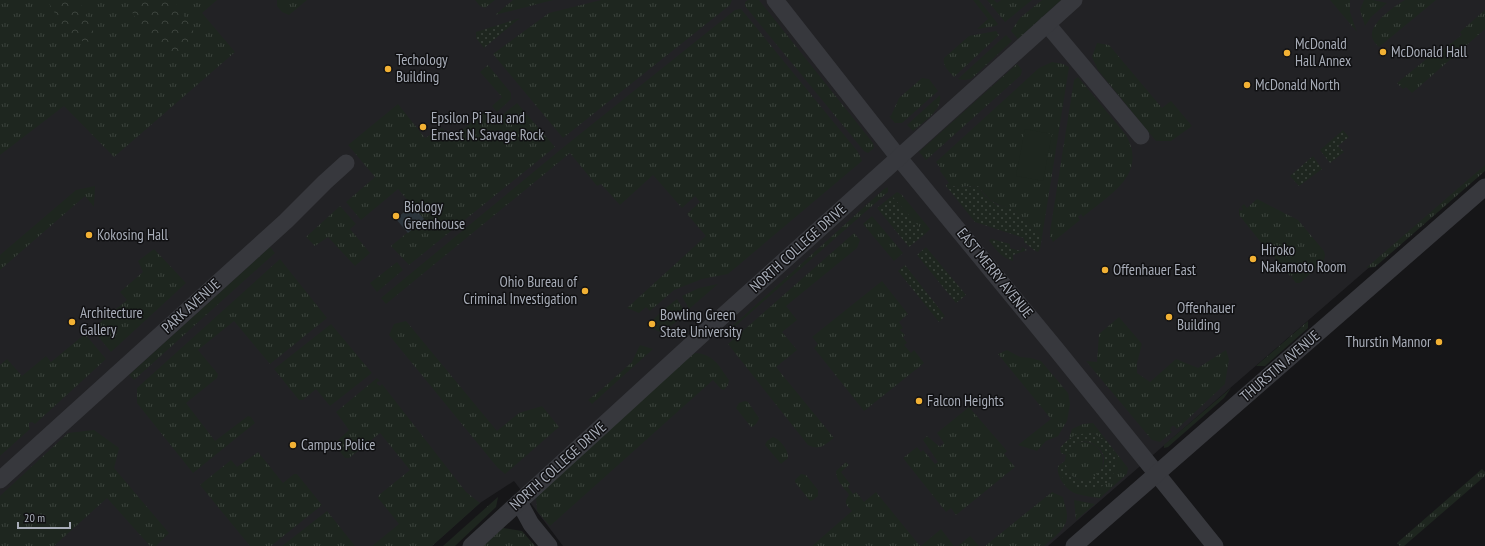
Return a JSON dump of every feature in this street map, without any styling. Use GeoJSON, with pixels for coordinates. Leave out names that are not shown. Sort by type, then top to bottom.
{"type":"FeatureCollection","features":[{"type":"Feature","properties":{"kind":"street","name":"EAST MERRY AVENUE"},"geometry":{"type":"LineString","coordinates":[[775,0],[899,158],[1056,348],[1215,546]]}},
{"type":"Feature","properties":{"kind":"street","name":"NORTH COLLEGE DRIVE"},"geometry":{"type":"LineString","coordinates":[[471,546],[712,326],[1074,0]]}},
{"type":"Feature","properties":{"kind":"street"},"geometry":{"type":"LineString","coordinates":[[1047,24],[1140,136]]}},
{"type":"Feature","properties":{"kind":"street","name":"PARK AVENUE"},"geometry":{"type":"LineString","coordinates":[[0,480],[286,221],[346,163]]}},
{"type":"Feature","properties":{"kind":"street","name":"THURSTIN AVENUE"},"geometry":{"type":"LineString","coordinates":[[1074,546],[1485,187]]}},
{"type":"Feature","properties":{"kind":"street"},"geometry":{"type":"LineString","coordinates":[[519,502],[531,524],[549,546]]}},
{"type":"Feature","properties":{"kind":"shaded area","name":"Bowling Green State University"},"geometry":{"type":"Polygon","coordinates":[[[0,0],[1485,0],[1485,167],[1048,546],[563,546],[514,481],[480,503],[432,546],[0,546],[0,0]]]}},
{"type":"Feature","properties":{"kind":"green space"},"geometry":{"type":"Polygon","coordinates":[[[0,0],[217,0],[202,13],[235,52],[114,157],[64,106],[0,155],[0,0]]]}},
{"type":"Feature","properties":{"kind":"green space"},"geometry":{"type":"Polygon","coordinates":[[[47,0],[79,0],[95,35],[90,42],[73,40],[66,32],[47,0]]]}},
{"type":"Feature","properties":{"kind":"green space"},"geometry":{"type":"Polygon","coordinates":[[[130,0],[174,0],[194,32],[186,45],[174,55],[164,53],[146,37],[132,12],[130,0]]]}},
{"type":"Feature","properties":{"kind":"green space"},"geometry":{"type":"Polygon","coordinates":[[[277,0],[307,0],[289,15],[282,12],[277,6],[277,0]]]}},
{"type":"Feature","properties":{"kind":"green space"},"geometry":{"type":"Polygon","coordinates":[[[475,0],[495,0],[485,8],[480,6],[475,0]]]}},
{"type":"Feature","properties":{"kind":"green space"},"geometry":{"type":"Polygon","coordinates":[[[513,0],[553,0],[495,15],[513,0]]]}},
{"type":"Feature","properties":{"kind":"green space"},"geometry":{"type":"Polygon","coordinates":[[[601,0],[732,0],[730,5],[563,138],[493,54],[549,13],[601,0]]]}},
{"type":"Feature","properties":{"kind":"green space"},"geometry":{"type":"Polygon","coordinates":[[[748,0],[759,0],[873,143],[874,148],[868,153],[864,151],[745,6],[745,2],[748,0]]]}},
{"type":"Feature","properties":{"kind":"green space"},"geometry":{"type":"Polygon","coordinates":[[[973,0],[979,0],[998,24],[996,26],[977,29],[988,19],[973,0]]]}},
{"type":"Feature","properties":{"kind":"green space"},"geometry":{"type":"Polygon","coordinates":[[[987,0],[994,0],[997,3],[1001,0],[1032,0],[1005,22],[987,0]]]}},
{"type":"Feature","properties":{"kind":"green space"},"geometry":{"type":"Polygon","coordinates":[[[1042,0],[1061,0],[1018,39],[1011,31],[1020,18],[1042,0]]]}},
{"type":"Feature","properties":{"kind":"green space"},"geometry":{"type":"Polygon","coordinates":[[[1330,0],[1350,0],[1350,12],[1357,32],[1330,0]]]}},
{"type":"Feature","properties":{"kind":"green space"},"geometry":{"type":"Polygon","coordinates":[[[1364,0],[1387,3],[1371,17],[1365,26],[1360,10],[1364,0]]]}},
{"type":"Feature","properties":{"kind":"green space"},"geometry":{"type":"Polygon","coordinates":[[[1405,0],[1436,0],[1379,47],[1372,37],[1374,28],[1381,18],[1405,0]]]}},
{"type":"Feature","properties":{"kind":"green space"},"geometry":{"type":"Polygon","coordinates":[[[741,9],[858,152],[862,161],[728,274],[702,279],[674,290],[650,311],[646,307],[639,313],[627,308],[706,236],[687,214],[700,202],[695,196],[682,208],[653,175],[620,205],[601,184],[597,186],[570,153],[386,304],[381,298],[565,146],[735,10],[741,9]]]}},
{"type":"Feature","properties":{"kind":"green space"},"geometry":{"type":"Polygon","coordinates":[[[1485,10],[1485,29],[1412,93],[1406,87],[1403,89],[1397,83],[1434,53],[1436,55],[1462,35],[1460,32],[1485,10]]]}},
{"type":"Feature","properties":{"kind":"green space"},"geometry":{"type":"Polygon","coordinates":[[[520,18],[484,48],[476,38],[476,32],[520,18]]]}},
{"type":"Feature","properties":{"kind":"green space"},"geometry":{"type":"Polygon","coordinates":[[[996,31],[999,35],[954,77],[945,66],[944,58],[969,36],[996,31]]]}},
{"type":"Feature","properties":{"kind":"green space"},"geometry":{"type":"Polygon","coordinates":[[[1006,35],[1012,41],[971,79],[958,79],[1006,35]]]}},
{"type":"Feature","properties":{"kind":"green space"},"geometry":{"type":"Polygon","coordinates":[[[1097,43],[1109,45],[1162,108],[1171,101],[1192,126],[1171,141],[1156,141],[1098,70],[1092,57],[1097,43]]]}},
{"type":"Feature","properties":{"kind":"green space"},"geometry":{"type":"Polygon","coordinates":[[[1052,62],[1069,67],[1042,237],[1014,211],[991,200],[978,186],[958,187],[946,185],[949,183],[940,171],[941,169],[936,162],[1039,68],[1052,62]]]}},
{"type":"Feature","properties":{"kind":"green space"},"geometry":{"type":"Polygon","coordinates":[[[1017,64],[1022,70],[1021,75],[926,160],[919,152],[1017,64]]]}},
{"type":"Feature","properties":{"kind":"green space"},"geometry":{"type":"Polygon","coordinates":[[[488,65],[511,93],[511,99],[497,112],[492,106],[502,97],[480,72],[488,65]]]}},
{"type":"Feature","properties":{"kind":"green space"},"geometry":{"type":"Polygon","coordinates":[[[1078,77],[1126,135],[1132,149],[1132,161],[1129,172],[1123,182],[1083,217],[1081,214],[1078,217],[1080,220],[1053,242],[1050,237],[1050,232],[1074,80],[1078,77]]]}},
{"type":"Feature","properties":{"kind":"green space"},"geometry":{"type":"Polygon","coordinates":[[[922,78],[929,79],[938,91],[902,123],[895,123],[889,116],[891,116],[899,98],[922,78]]]}},
{"type":"Feature","properties":{"kind":"green space"},"geometry":{"type":"Polygon","coordinates":[[[940,95],[940,100],[935,111],[927,120],[913,131],[907,125],[940,95]]]}},
{"type":"Feature","properties":{"kind":"green space"},"geometry":{"type":"Polygon","coordinates":[[[517,103],[555,147],[409,265],[391,246],[424,219],[398,189],[361,220],[346,202],[375,177],[348,145],[398,104],[425,138],[442,128],[452,139],[486,110],[495,121],[517,103]]]}},
{"type":"Feature","properties":{"kind":"green space"},"geometry":{"type":"Polygon","coordinates":[[[1025,129],[1052,134],[1043,181],[1016,176],[1025,129]]]}},
{"type":"Feature","properties":{"kind":"green space"},"geometry":{"type":"Polygon","coordinates":[[[1343,130],[1349,137],[1338,146],[1344,152],[1330,163],[1320,150],[1343,130]]]}},
{"type":"Feature","properties":{"kind":"green space"},"geometry":{"type":"Polygon","coordinates":[[[1313,156],[1322,169],[1299,186],[1290,176],[1313,156]]]}},
{"type":"Feature","properties":{"kind":"green space"},"geometry":{"type":"Polygon","coordinates":[[[1485,165],[1485,171],[1375,267],[1366,268],[1485,165]]]}},
{"type":"Feature","properties":{"kind":"green space"},"geometry":{"type":"Polygon","coordinates":[[[946,185],[958,187],[978,186],[985,196],[997,205],[1010,208],[1042,237],[1038,252],[1024,242],[1024,238],[975,222],[946,185]]]}},
{"type":"Feature","properties":{"kind":"green space"},"geometry":{"type":"Polygon","coordinates":[[[95,186],[94,207],[85,196],[0,270],[0,255],[76,190],[95,186]]]}},
{"type":"Feature","properties":{"kind":"green space"},"geometry":{"type":"Polygon","coordinates":[[[888,187],[888,192],[724,336],[727,331],[888,187]]]}},
{"type":"Feature","properties":{"kind":"green space"},"geometry":{"type":"Polygon","coordinates":[[[897,192],[902,195],[930,229],[925,234],[892,196],[897,192]]]}},
{"type":"Feature","properties":{"kind":"green space"},"geometry":{"type":"Polygon","coordinates":[[[892,196],[925,234],[909,247],[877,208],[892,196]]]}},
{"type":"Feature","properties":{"kind":"green space"},"geometry":{"type":"Polygon","coordinates":[[[1257,199],[1298,220],[1324,251],[1324,261],[1300,283],[1296,283],[1292,278],[1293,275],[1290,276],[1267,248],[1268,245],[1264,246],[1239,215],[1239,208],[1241,211],[1243,209],[1241,207],[1244,204],[1247,208],[1257,199]]]}},
{"type":"Feature","properties":{"kind":"green space"},"geometry":{"type":"Polygon","coordinates":[[[340,206],[356,224],[350,229],[370,253],[355,266],[328,237],[315,246],[306,237],[340,206]]]}},
{"type":"Feature","properties":{"kind":"green space"},"geometry":{"type":"Polygon","coordinates":[[[872,216],[903,253],[894,261],[863,224],[872,216]]]}},
{"type":"Feature","properties":{"kind":"green space"},"geometry":{"type":"Polygon","coordinates":[[[854,233],[860,240],[857,248],[786,306],[797,320],[782,332],[797,350],[776,367],[834,438],[825,445],[812,447],[808,445],[728,344],[854,233]]]}},
{"type":"Feature","properties":{"kind":"green space"},"geometry":{"type":"Polygon","coordinates":[[[992,239],[1010,244],[1010,248],[1021,251],[1022,247],[1027,250],[1013,255],[1013,261],[997,251],[989,240],[992,239]]]}},
{"type":"Feature","properties":{"kind":"green space"},"geometry":{"type":"Polygon","coordinates":[[[270,247],[275,253],[134,380],[129,375],[270,247]]]}},
{"type":"Feature","properties":{"kind":"green space"},"geometry":{"type":"Polygon","coordinates":[[[926,247],[966,295],[956,303],[917,255],[926,247]]]}},
{"type":"Feature","properties":{"kind":"green space"},"geometry":{"type":"Polygon","coordinates":[[[154,249],[186,283],[111,352],[92,329],[127,300],[120,292],[143,272],[138,261],[154,249]]]}},
{"type":"Feature","properties":{"kind":"green space"},"geometry":{"type":"Polygon","coordinates":[[[280,259],[327,318],[270,364],[234,321],[198,350],[218,374],[217,378],[186,403],[215,441],[248,416],[251,417],[255,423],[193,473],[137,403],[137,388],[280,259]]]}},
{"type":"Feature","properties":{"kind":"green space"},"geometry":{"type":"Polygon","coordinates":[[[397,262],[403,270],[377,292],[370,283],[397,262]]]}},
{"type":"Feature","properties":{"kind":"green space"},"geometry":{"type":"Polygon","coordinates":[[[905,265],[945,316],[939,322],[898,271],[905,265]]]}},
{"type":"Feature","properties":{"kind":"green space"},"geometry":{"type":"Polygon","coordinates":[[[882,281],[908,314],[899,322],[903,328],[900,330],[905,335],[903,337],[907,343],[904,345],[911,353],[914,350],[924,363],[864,411],[814,348],[818,344],[812,337],[882,281]]]}},
{"type":"Feature","properties":{"kind":"green space"},"geometry":{"type":"Polygon","coordinates":[[[718,284],[689,309],[682,296],[699,288],[718,284]]]}},
{"type":"Feature","properties":{"kind":"green space"},"geometry":{"type":"Polygon","coordinates":[[[677,299],[686,314],[662,333],[647,326],[663,310],[677,299]]]}},
{"type":"Feature","properties":{"kind":"green space"},"geometry":{"type":"Polygon","coordinates":[[[1119,317],[1142,344],[1137,363],[1137,373],[1150,382],[1176,359],[1198,368],[1226,350],[1229,359],[1225,384],[1177,429],[1172,426],[1170,430],[1172,432],[1160,442],[1152,440],[1086,361],[1097,362],[1099,334],[1119,317]]]}},
{"type":"Feature","properties":{"kind":"green space"},"geometry":{"type":"Polygon","coordinates":[[[406,321],[497,431],[519,413],[542,406],[559,427],[505,474],[497,467],[389,335],[394,324],[406,321]]]}},
{"type":"Feature","properties":{"kind":"green space"},"geometry":{"type":"Polygon","coordinates":[[[1308,321],[1308,328],[1265,366],[1256,366],[1308,321]]]}},
{"type":"Feature","properties":{"kind":"green space"},"geometry":{"type":"Polygon","coordinates":[[[331,324],[372,373],[330,406],[316,389],[303,400],[299,400],[274,369],[331,324]]]}},
{"type":"Feature","properties":{"kind":"green space"},"geometry":{"type":"Polygon","coordinates":[[[85,334],[106,359],[35,424],[32,422],[29,423],[30,429],[0,456],[0,365],[7,359],[22,376],[46,356],[51,362],[85,334]]]}},
{"type":"Feature","properties":{"kind":"green space"},"geometry":{"type":"Polygon","coordinates":[[[640,345],[653,349],[592,404],[588,400],[632,362],[640,345]]]}},
{"type":"Feature","properties":{"kind":"green space"},"geometry":{"type":"Polygon","coordinates":[[[1007,350],[1020,357],[1041,361],[1068,393],[1070,404],[1067,421],[1058,436],[1046,441],[1037,451],[1018,445],[1051,419],[998,354],[1007,350]]]}},
{"type":"Feature","properties":{"kind":"green space"},"geometry":{"type":"Polygon","coordinates":[[[695,353],[711,358],[719,366],[729,380],[728,385],[724,390],[721,389],[713,380],[550,526],[537,511],[536,496],[695,353]]]}},
{"type":"Feature","properties":{"kind":"green space"},"geometry":{"type":"Polygon","coordinates":[[[377,378],[380,381],[377,382],[377,384],[380,386],[382,384],[466,492],[480,503],[432,546],[372,546],[399,524],[378,498],[379,495],[410,470],[380,433],[349,458],[345,458],[334,444],[349,430],[336,412],[377,378]]]}},
{"type":"Feature","properties":{"kind":"green space"},"geometry":{"type":"Polygon","coordinates":[[[1231,388],[1224,398],[1168,447],[1164,448],[1164,445],[1231,388]]]}},
{"type":"Feature","properties":{"kind":"green space"},"geometry":{"type":"Polygon","coordinates":[[[745,401],[748,402],[759,418],[756,424],[751,427],[736,408],[739,403],[745,401]]]}},
{"type":"Feature","properties":{"kind":"green space"},"geometry":{"type":"Polygon","coordinates":[[[969,407],[1007,451],[1004,454],[1015,467],[956,515],[951,508],[946,512],[903,458],[917,447],[921,452],[923,450],[935,464],[938,462],[923,440],[927,436],[940,447],[944,443],[937,433],[969,407]]]}},
{"type":"Feature","properties":{"kind":"green space"},"geometry":{"type":"Polygon","coordinates":[[[1093,423],[1107,441],[1092,433],[1069,438],[1072,429],[1083,424],[1093,423]]]}},
{"type":"Feature","properties":{"kind":"green space"},"geometry":{"type":"Polygon","coordinates":[[[94,430],[119,448],[114,468],[169,533],[156,546],[150,546],[107,498],[54,546],[0,546],[0,496],[68,433],[94,430]]]}},
{"type":"Feature","properties":{"kind":"green space"},"geometry":{"type":"Polygon","coordinates":[[[1092,433],[1107,441],[1113,449],[1117,465],[1110,481],[1099,488],[1086,489],[1074,487],[1063,478],[1058,466],[1065,461],[1070,473],[1077,479],[1085,479],[1094,476],[1101,470],[1104,462],[1103,453],[1095,445],[1087,442],[1075,445],[1066,455],[1061,453],[1060,448],[1074,436],[1092,433]]]}},
{"type":"Feature","properties":{"kind":"green space"},"geometry":{"type":"Polygon","coordinates":[[[773,437],[776,438],[786,449],[788,455],[788,458],[781,464],[765,445],[767,441],[773,437]]]}},
{"type":"Feature","properties":{"kind":"green space"},"geometry":{"type":"Polygon","coordinates":[[[1080,442],[1088,442],[1095,445],[1100,450],[1103,461],[1100,472],[1095,477],[1088,480],[1080,480],[1073,477],[1068,472],[1065,465],[1065,457],[1068,450],[1073,445],[1080,442]]]}},
{"type":"Feature","properties":{"kind":"green space"},"geometry":{"type":"Polygon","coordinates":[[[1113,449],[1128,468],[1127,474],[1100,498],[1077,494],[1066,487],[1060,479],[1058,466],[1063,478],[1086,489],[1117,465],[1113,449]]]}},
{"type":"Feature","properties":{"kind":"green space"},"geometry":{"type":"Polygon","coordinates":[[[258,452],[283,483],[294,474],[297,474],[322,505],[271,546],[250,546],[200,485],[231,460],[237,467],[258,452]]]}},
{"type":"Feature","properties":{"kind":"green space"},"geometry":{"type":"Polygon","coordinates":[[[846,462],[849,465],[841,472],[850,484],[848,487],[853,494],[856,492],[864,502],[876,492],[920,546],[812,546],[852,511],[846,504],[846,500],[849,495],[840,483],[836,474],[836,471],[846,462]]]}},
{"type":"Feature","properties":{"kind":"green space"},"geometry":{"type":"Polygon","coordinates":[[[1482,469],[1485,472],[1485,476],[1404,546],[1400,546],[1397,543],[1482,469]]]}},
{"type":"Feature","properties":{"kind":"green space"},"geometry":{"type":"Polygon","coordinates":[[[801,474],[806,475],[818,490],[818,496],[813,500],[810,501],[795,482],[801,474]]]}},
{"type":"Feature","properties":{"kind":"green space"},"geometry":{"type":"Polygon","coordinates":[[[1052,492],[1063,497],[1067,514],[1066,521],[1059,533],[1044,546],[985,546],[1052,492]]]}},
{"type":"Feature","properties":{"kind":"green space"},"geometry":{"type":"Polygon","coordinates":[[[498,497],[496,507],[455,546],[443,546],[498,497]]]}},
{"type":"Feature","properties":{"kind":"green space"},"geometry":{"type":"Polygon","coordinates":[[[1074,500],[1095,504],[1076,520],[1074,500]]]}},
{"type":"Feature","properties":{"kind":"green space"},"geometry":{"type":"Polygon","coordinates":[[[327,511],[355,546],[282,546],[327,511]]]}},
{"type":"Feature","properties":{"kind":"green space"},"geometry":{"type":"Polygon","coordinates":[[[503,528],[522,531],[535,546],[482,546],[503,528]]]}},
{"type":"Feature","properties":{"kind":"green space"},"geometry":{"type":"Polygon","coordinates":[[[941,529],[954,546],[921,546],[941,529]]]}},
{"type":"Feature","properties":{"kind":"green space"},"geometry":{"type":"Polygon","coordinates":[[[970,536],[979,546],[958,546],[970,536]]]}},
{"type":"Feature","properties":{"kind":"water"},"geometry":{"type":"Polygon","coordinates":[[[412,205],[424,219],[408,233],[396,219],[412,205]]]}},
{"type":"Feature","properties":{"kind":"place","name":"McDonald Hall"},"geometry":{"type":"Point","coordinates":[1383,52]}},
{"type":"Feature","properties":{"kind":"place","name":"McDonald Hall Annex"},"geometry":{"type":"Point","coordinates":[1287,53]}},
{"type":"Feature","properties":{"kind":"place","name":"Techology Building"},"geometry":{"type":"Point","coordinates":[388,69]}},
{"type":"Feature","properties":{"kind":"place","name":"McDonald North"},"geometry":{"type":"Point","coordinates":[1247,85]}},
{"type":"Feature","properties":{"kind":"place","name":"Epsilon Pi Tau and Ernest N. Savage Rock"},"geometry":{"type":"Point","coordinates":[423,127]}},
{"type":"Feature","properties":{"kind":"place","name":"Biology Greenhouse"},"geometry":{"type":"Point","coordinates":[396,216]}},
{"type":"Feature","properties":{"kind":"place","name":"Kokosing Hall"},"geometry":{"type":"Point","coordinates":[89,235]}},
{"type":"Feature","properties":{"kind":"place","name":"Hiroko Nakamoto Room"},"geometry":{"type":"Point","coordinates":[1253,259]}},
{"type":"Feature","properties":{"kind":"place","name":"Offenhauer East"},"geometry":{"type":"Point","coordinates":[1105,270]}},
{"type":"Feature","properties":{"kind":"place","name":"Ohio Bureau of Criminal Investigation"},"geometry":{"type":"Point","coordinates":[585,291]}},
{"type":"Feature","properties":{"kind":"place","name":"Offenhauer Building"},"geometry":{"type":"Point","coordinates":[1169,317]}},
{"type":"Feature","properties":{"kind":"place","name":"Architecture Gallery"},"geometry":{"type":"Point","coordinates":[72,322]}},
{"type":"Feature","properties":{"kind":"place","name":"Bowling Green State University"},"geometry":{"type":"Point","coordinates":[652,324]}},
{"type":"Feature","properties":{"kind":"place","name":"Thurstin Mannor"},"geometry":{"type":"Point","coordinates":[1439,342]}},
{"type":"Feature","properties":{"kind":"place","name":"Falcon Heights"},"geometry":{"type":"Point","coordinates":[919,401]}},
{"type":"Feature","properties":{"kind":"place","name":"Campus Police"},"geometry":{"type":"Point","coordinates":[293,445]}}]}
